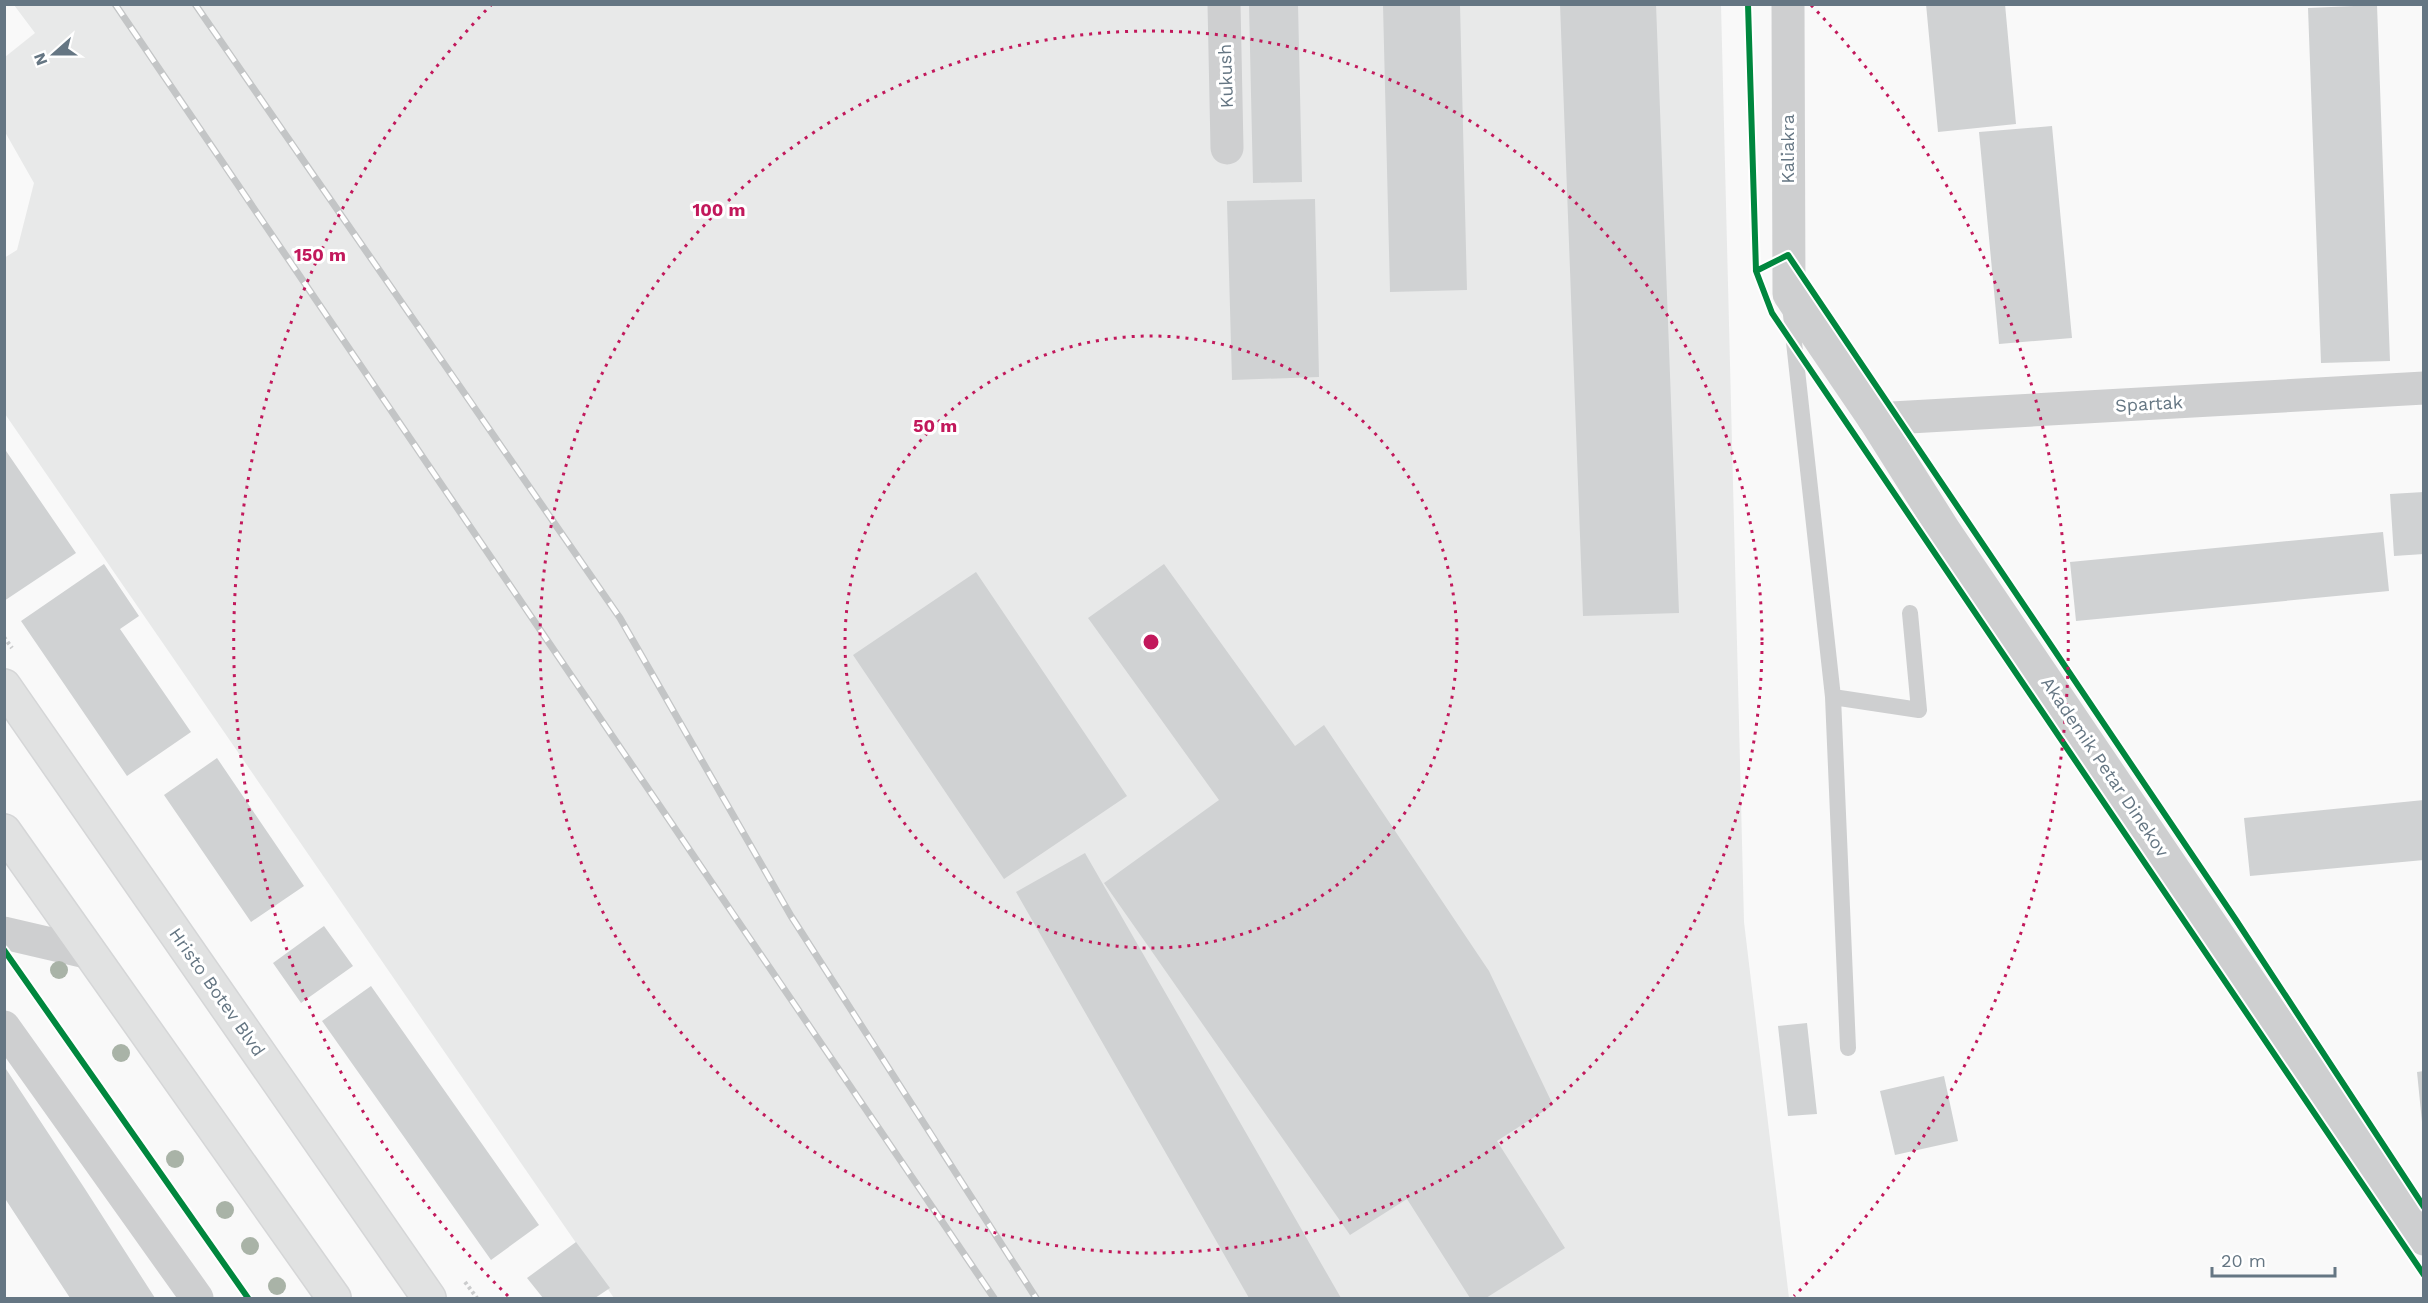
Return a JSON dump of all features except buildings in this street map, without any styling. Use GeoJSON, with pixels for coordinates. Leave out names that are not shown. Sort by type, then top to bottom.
{"type":"FeatureCollection","features":[{"type":"Feature","properties":{"kind":"main road","name":"Hristo Botev Blvd"},"geometry":{"type":"LineString","coordinates":[[4,687],[429,1299]]}},
{"type":"Feature","properties":{"kind":"main road"},"geometry":{"type":"LineString","coordinates":[[4,831],[334,1299]]}},
{"type":"Feature","properties":{"kind":"street","name":"Kukush"},"geometry":{"type":"LineString","coordinates":[[1224,4],[1227,148]]}},
{"type":"Feature","properties":{"kind":"street","name":"Kaliakra"},"geometry":{"type":"LineString","coordinates":[[1788,4],[1789,294]]}},
{"type":"Feature","properties":{"kind":"street","name":"Akademik Petar Dinekov"},"geometry":{"type":"LineString","coordinates":[[1789,294],[1874,419],[1957,549],[2424,1239]]}},
{"type":"Feature","properties":{"kind":"street","name":"Spartak"},"geometry":{"type":"LineString","coordinates":[[1874,419],[2424,388]]}},
{"type":"Feature","properties":{"kind":"street"},"geometry":{"type":"LineString","coordinates":[[4,933],[90,953]]}},
{"type":"Feature","properties":{"kind":"street"},"geometry":{"type":"LineString","coordinates":[[4,1027],[197,1299]]}},
{"type":"Feature","properties":{"kind":"lane"},"geometry":{"type":"LineString","coordinates":[[1789,294],[1833,697],[1848,1047]]}},
{"type":"Feature","properties":{"kind":"lane"},"geometry":{"type":"LineString","coordinates":[[1833,697],[1919,710],[1910,613]]}},
{"type":"Feature","properties":{"kind":"shaded area"},"geometry":{"type":"Polygon","coordinates":[[[14,5],[1721,5],[1744,922],[1789,1298],[614,1298],[5,414],[4,258],[17,250],[34,183],[5,132],[5,57],[35,33],[14,5]]]}},
{"type":"Feature","properties":{"kind":"railway"},"geometry":{"type":"LineString","coordinates":[[115,4],[994,1298]]}},
{"type":"Feature","properties":{"kind":"railway"},"geometry":{"type":"LineString","coordinates":[[195,4],[620,618],[791,916],[1036,1298]]}},
{"type":"Feature","properties":{"kind":"cycle path"},"geometry":{"type":"LineString","coordinates":[[1748,4],[1756,271],[1772,313],[2424,1275]]}},
{"type":"Feature","properties":{"kind":"cycle path"},"geometry":{"type":"LineString","coordinates":[[1756,271],[1788,255],[2236,920],[2424,1207]]}},
{"type":"Feature","properties":{"kind":"cycle path"},"geometry":{"type":"LineString","coordinates":[[4,950],[248,1298]]}}]}
